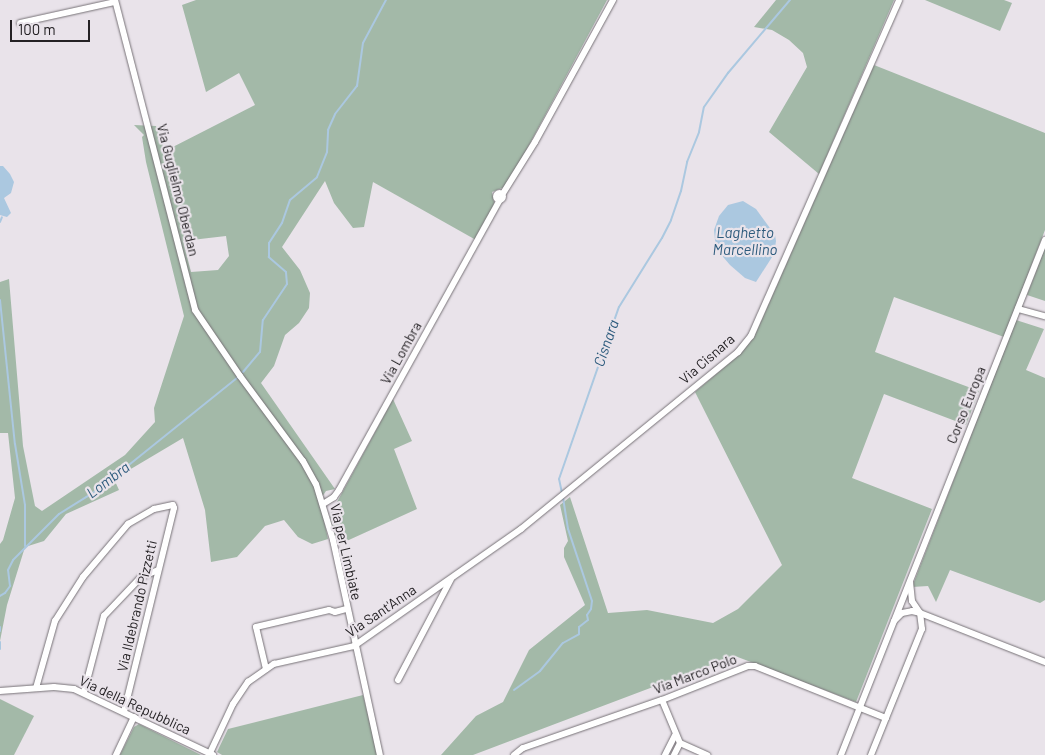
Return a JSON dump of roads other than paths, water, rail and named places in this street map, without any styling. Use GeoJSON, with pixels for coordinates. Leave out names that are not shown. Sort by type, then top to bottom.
{"type":"FeatureCollection","features":[{"type":"Feature","properties":{"kind":"street","name":"Via Lombra"},"geometry":{"type":"LineString","coordinates":[[323,504],[339,490],[496,210],[500,197],[535,142],[613,0]]}},
{"type":"Feature","properties":{"kind":"street","name":"Via Cisnara"},"geometry":{"type":"LineString","coordinates":[[437,589],[491,552],[565,494],[738,352],[751,336],[899,0]]}},
{"type":"Feature","properties":{"kind":"street"},"geometry":{"type":"LineString","coordinates":[[20,23],[115,1]]}},
{"type":"Feature","properties":{"kind":"street","name":"Via Guglielmo Oberdan"},"geometry":{"type":"LineString","coordinates":[[115,1],[195,310],[240,376]]}},
{"type":"Feature","properties":{"kind":"street","name":"Corso Europa"},"geometry":{"type":"LineString","coordinates":[[841,755],[1045,240]]}},
{"type":"Feature","properties":{"kind":"street"},"geometry":{"type":"LineString","coordinates":[[1018,309],[1045,316]]}},
{"type":"Feature","properties":{"kind":"street","name":"Via per Limbiate"},"geometry":{"type":"LineString","coordinates":[[240,376],[304,461],[316,484],[323,504],[380,755]]}},
{"type":"Feature","properties":{"kind":"street","name":"Via Ildebrando Pizzetti"},"geometry":{"type":"LineString","coordinates":[[36,688],[54,621],[83,577],[128,524],[154,509],[173,505],[174,508],[124,712]]}},
{"type":"Feature","properties":{"kind":"street"},"geometry":{"type":"LineString","coordinates":[[84,692],[104,616],[141,577],[151,571],[158,570]]}},
{"type":"Feature","properties":{"kind":"street"},"geometry":{"type":"LineString","coordinates":[[398,680],[451,579]]}},
{"type":"Feature","properties":{"kind":"street","name":"Corso Europa"},"geometry":{"type":"LineString","coordinates":[[871,755],[922,629],[920,612],[912,602],[910,579]]}},
{"type":"Feature","properties":{"kind":"street","name":"Via Sant'Anna"},"geometry":{"type":"LineString","coordinates":[[211,755],[241,691],[248,682],[266,669],[286,660],[354,646],[437,589]]}},
{"type":"Feature","properties":{"kind":"street"},"geometry":{"type":"LineString","coordinates":[[266,669],[256,627],[329,610],[335,612],[346,609]]}},
{"type":"Feature","properties":{"kind":"street"},"geometry":{"type":"LineString","coordinates":[[891,626],[902,613],[920,612],[1045,662]]}},
{"type":"Feature","properties":{"kind":"street","name":"Via Marco Polo"},"geometry":{"type":"LineString","coordinates":[[514,755],[523,748],[662,700],[748,666],[755,666],[860,706],[886,718]]}},
{"type":"Feature","properties":{"kind":"street","name":"Via della Repubblica"},"geometry":{"type":"LineString","coordinates":[[0,691],[45,687],[74,689],[84,692],[211,755]]}},
{"type":"Feature","properties":{"kind":"street"},"geometry":{"type":"LineString","coordinates":[[662,700],[675,735],[680,743],[707,755]]}},
{"type":"Feature","properties":{"kind":"street"},"geometry":{"type":"LineString","coordinates":[[116,755],[134,717]]}},
{"type":"Feature","properties":{"kind":"street"},"geometry":{"type":"LineString","coordinates":[[665,755],[675,735]]}},
{"type":"Feature","properties":{"kind":"street"},"geometry":{"type":"LineString","coordinates":[[674,755],[680,743]]}},
{"type":"Feature","properties":{"kind":"water"},"geometry":{"type":"Polygon","coordinates":[[[0,166],[3,166],[10,174],[14,182],[11,193],[4,198],[11,213],[7,217],[0,215],[0,166]]]}},
{"type":"Feature","properties":{"kind":"water","name":"Laghetto Marcellino"},"geometry":{"type":"Polygon","coordinates":[[[743,201],[756,209],[775,235],[776,241],[774,254],[756,282],[745,278],[730,265],[718,251],[715,240],[714,230],[719,216],[728,205],[743,201]]]}},
{"type":"Feature","properties":{"kind":"waterway","name":"Lombra"},"geometry":{"type":"LineString","coordinates":[[243,372],[260,352],[263,320],[287,284],[286,272],[269,257],[269,243],[282,223],[290,200],[317,177],[327,152],[328,130],[335,114],[357,86],[363,43],[386,0]]}},
{"type":"Feature","properties":{"kind":"waterway","name":"Cisnara"},"geometry":{"type":"LineString","coordinates":[[562,493],[559,479],[619,307],[662,238],[671,220],[681,191],[687,162],[699,132],[704,107],[728,73],[790,0]]}},
{"type":"Feature","properties":{"kind":"waterway"},"geometry":{"type":"LineString","coordinates":[[0,222],[2,217]]}},
{"type":"Feature","properties":{"kind":"waterway"},"geometry":{"type":"LineString","coordinates":[[0,300],[15,444],[25,505],[25,546]]}},
{"type":"Feature","properties":{"kind":"waterway","name":"Lombra"},"geometry":{"type":"LineString","coordinates":[[0,596],[10,586],[8,570],[13,560],[59,514],[99,489],[237,378]]}},
{"type":"Feature","properties":{"kind":"waterway","name":"Cisnara"},"geometry":{"type":"LineString","coordinates":[[514,690],[540,671],[563,643],[579,634],[579,627],[588,620],[587,615],[591,609],[592,601],[568,529],[563,498]]}},
{"type":"Feature","properties":{"kind":"waterway","name":"Lombra"},"geometry":{"type":"LineString","coordinates":[[0,642],[0,649]]}}]}
